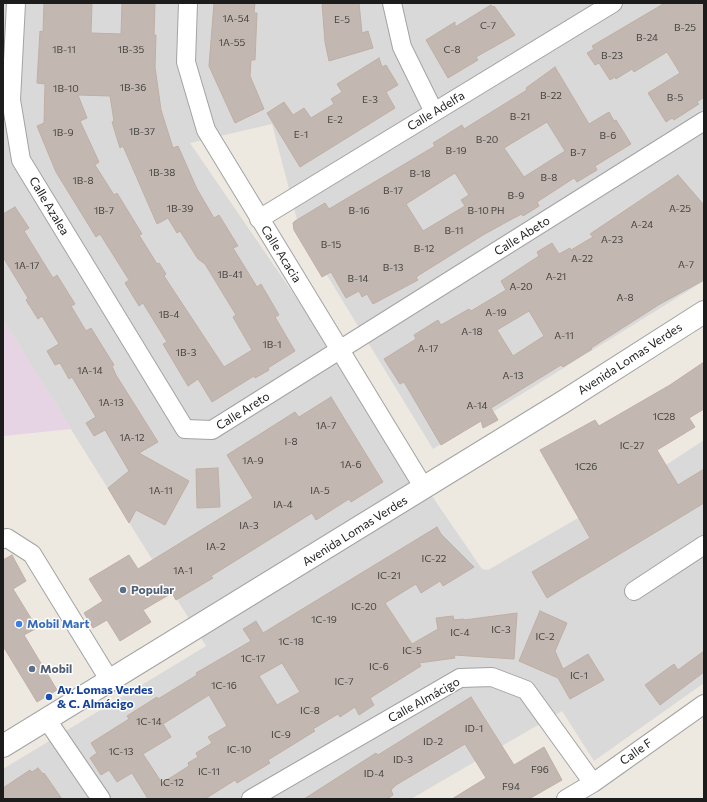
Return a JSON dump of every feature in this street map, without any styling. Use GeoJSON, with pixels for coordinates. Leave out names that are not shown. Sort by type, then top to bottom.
{"type":"FeatureCollection","features":[{"type":"Feature","properties":{"kind":"street","name":"Calle Azalea"},"geometry":{"type":"LineString","coordinates":[[16,3],[11,100],[22,160],[159,386]]}},
{"type":"Feature","properties":{"kind":"street","name":"Calle Acacia"},"geometry":{"type":"LineString","coordinates":[[188,3],[186,62],[206,130],[424,488]]}},
{"type":"Feature","properties":{"kind":"street"},"geometry":{"type":"LineString","coordinates":[[392,3],[402,47],[434,112]]}},
{"type":"Feature","properties":{"kind":"street","name":"Calle Adelfa"},"geometry":{"type":"LineString","coordinates":[[260,219],[613,3]]}},
{"type":"Feature","properties":{"kind":"street","name":"Calle Abeto"},"geometry":{"type":"LineString","coordinates":[[340,351],[704,122]]}},
{"type":"Feature","properties":{"kind":"street","name":"Avenida Lomas Verdes"},"geometry":{"type":"LineString","coordinates":[[3,746],[563,402],[704,312]]}},
{"type":"Feature","properties":{"kind":"street","name":"Calle Areto"},"geometry":{"type":"LineString","coordinates":[[159,386],[185,429],[212,430],[340,351]]}},
{"type":"Feature","properties":{"kind":"street"},"geometry":{"type":"LineString","coordinates":[[3,539],[7,538],[32,554],[110,681]]}},
{"type":"Feature","properties":{"kind":"street"},"geometry":{"type":"LineString","coordinates":[[634,591],[704,545]]}},
{"type":"Feature","properties":{"kind":"street","name":"Calle Almácigo"},"geometry":{"type":"LineString","coordinates":[[251,799],[460,678],[492,677],[526,690],[593,783]]}},
{"type":"Feature","properties":{"kind":"street","name":"Calle F"},"geometry":{"type":"LineString","coordinates":[[566,799],[593,783],[702,709]]}},
{"type":"Feature","properties":{"kind":"street"},"geometry":{"type":"LineString","coordinates":[[47,720],[101,799]]}},
{"type":"Feature","properties":{"kind":"shaded area"},"geometry":{"type":"Polygon","coordinates":[[[3,3],[704,3],[704,281],[433,449],[300,231],[272,124],[190,143],[482,569],[488,570],[637,484],[704,440],[704,683],[594,761],[562,711],[411,799],[3,799],[3,769],[206,646],[3,320],[3,3]]]}},
{"type":"Feature","properties":{"kind":"shaded area"},"geometry":{"type":"Polygon","coordinates":[[[3,320],[71,429],[3,436],[3,320]]]}},
{"type":"Feature","properties":{"kind":"building"},"geometry":{"type":"Polygon","coordinates":[[[44,3],[92,3],[91,33],[121,34],[122,3],[155,3],[155,67],[161,110],[173,148],[178,146],[197,189],[214,218],[219,215],[238,246],[233,248],[257,287],[261,284],[279,315],[275,317],[295,351],[268,368],[269,370],[255,378],[254,376],[212,402],[198,379],[188,386],[163,344],[167,342],[143,303],[139,306],[125,283],[129,280],[100,234],[96,237],[56,172],[37,126],[44,123],[45,84],[37,83],[40,31],[43,32],[44,3]],[[78,95],[87,118],[80,121],[99,162],[95,165],[114,195],[117,193],[142,234],[139,235],[157,264],[159,263],[166,274],[164,276],[224,367],[252,350],[233,317],[236,315],[205,264],[198,259],[180,231],[177,233],[168,218],[157,224],[123,146],[120,148],[112,122],[114,121],[110,96],[78,95]]]}},
{"type":"Feature","properties":{"kind":"building"},"geometry":{"type":"Polygon","coordinates":[[[214,3],[255,3],[254,13],[257,13],[255,60],[251,60],[250,76],[264,109],[235,123],[209,66],[214,3]]]}},
{"type":"Feature","properties":{"kind":"building"},"geometry":{"type":"Polygon","coordinates":[[[322,3],[359,3],[362,33],[368,31],[373,48],[329,61],[325,42],[322,3]]]}},
{"type":"Feature","properties":{"kind":"building"},"geometry":{"type":"Polygon","coordinates":[[[665,3],[704,3],[704,97],[697,102],[699,104],[674,120],[672,118],[666,122],[648,93],[680,73],[667,52],[634,72],[632,69],[616,79],[615,77],[610,80],[599,63],[595,65],[587,53],[594,49],[592,46],[665,3]]]}},
{"type":"Feature","properties":{"kind":"building"},"geometry":{"type":"Polygon","coordinates":[[[491,5],[492,7],[494,6],[515,35],[476,57],[478,60],[448,78],[426,40],[455,22],[455,27],[491,5]]]}},
{"type":"Feature","properties":{"kind":"building"},"geometry":{"type":"Polygon","coordinates":[[[379,58],[382,67],[386,65],[398,85],[386,92],[395,108],[300,167],[267,113],[284,102],[293,115],[304,108],[311,118],[334,104],[331,99],[342,92],[337,84],[379,58]]]}},
{"type":"Feature","properties":{"kind":"building"},"geometry":{"type":"Polygon","coordinates":[[[555,67],[589,124],[609,112],[614,121],[616,120],[631,144],[595,166],[597,170],[577,182],[574,178],[537,202],[539,206],[523,216],[522,214],[483,235],[416,277],[418,280],[373,304],[367,294],[362,297],[359,291],[346,298],[331,272],[322,277],[294,230],[293,223],[295,221],[325,203],[329,209],[435,146],[433,143],[462,125],[464,129],[527,90],[526,88],[555,67]],[[547,122],[504,148],[524,177],[565,151],[547,122]],[[455,173],[406,204],[423,231],[465,206],[461,200],[469,195],[455,173]]]}},
{"type":"Feature","properties":{"kind":"building"},"geometry":{"type":"Polygon","coordinates":[[[678,175],[704,205],[704,280],[660,304],[563,367],[561,365],[491,408],[498,420],[483,428],[481,421],[441,445],[404,382],[400,384],[384,359],[416,339],[414,335],[438,320],[441,325],[469,309],[471,311],[506,290],[501,281],[539,256],[537,252],[552,243],[559,254],[570,248],[571,250],[593,237],[590,234],[678,175]],[[529,311],[497,330],[513,356],[544,336],[529,311]]]}},
{"type":"Feature","properties":{"kind":"building"},"geometry":{"type":"Polygon","coordinates":[[[15,207],[29,228],[24,231],[53,278],[57,275],[75,304],[71,306],[86,331],[91,328],[114,365],[112,366],[116,375],[158,442],[139,453],[189,481],[165,525],[136,510],[129,523],[108,488],[129,471],[105,430],[94,436],[86,423],[96,417],[72,377],[69,379],[60,363],[55,365],[47,351],[59,344],[42,316],[38,319],[26,300],[28,298],[3,257],[3,214],[15,207]]]}},
{"type":"Feature","properties":{"kind":"building"},"geometry":{"type":"Polygon","coordinates":[[[704,362],[704,409],[689,418],[695,427],[657,450],[678,485],[704,469],[704,503],[547,598],[532,572],[590,538],[540,450],[595,420],[599,426],[670,385],[704,362]]]}},
{"type":"Feature","properties":{"kind":"building"},"geometry":{"type":"Polygon","coordinates":[[[331,397],[383,482],[351,502],[349,499],[316,520],[312,513],[211,576],[213,578],[176,600],[172,593],[143,610],[151,622],[120,641],[107,620],[93,628],[84,613],[103,601],[89,579],[129,555],[138,569],[253,498],[227,455],[295,412],[299,417],[331,397]]]}},
{"type":"Feature","properties":{"kind":"building"},"geometry":{"type":"Polygon","coordinates":[[[218,468],[220,507],[197,508],[196,469],[218,468]]]}},
{"type":"Feature","properties":{"kind":"building"},"geometry":{"type":"Polygon","coordinates":[[[437,527],[441,534],[474,567],[443,586],[440,581],[421,593],[416,584],[385,603],[412,644],[438,629],[436,618],[453,616],[454,620],[464,620],[517,613],[514,659],[454,655],[455,658],[419,663],[421,666],[370,698],[374,705],[359,715],[355,707],[340,717],[338,714],[313,729],[315,731],[268,760],[270,763],[237,783],[235,780],[205,799],[148,799],[132,773],[117,782],[109,770],[101,775],[90,758],[97,753],[91,743],[129,719],[127,716],[157,697],[158,699],[197,675],[196,673],[251,641],[243,629],[256,621],[263,633],[437,527]],[[282,663],[259,676],[277,705],[300,692],[282,663]],[[209,695],[163,724],[171,737],[143,754],[162,783],[189,766],[188,763],[198,757],[196,753],[212,743],[208,737],[227,726],[209,695]]]}},
{"type":"Feature","properties":{"kind":"building"},"geometry":{"type":"Polygon","coordinates":[[[12,555],[26,581],[13,589],[37,628],[24,635],[57,690],[37,702],[3,646],[3,560],[12,555]]]}},
{"type":"Feature","properties":{"kind":"building"},"geometry":{"type":"Polygon","coordinates":[[[540,611],[567,623],[555,651],[563,669],[588,654],[604,680],[570,699],[558,678],[519,661],[540,611]]]}},
{"type":"Feature","properties":{"kind":"building"},"geometry":{"type":"Polygon","coordinates":[[[704,651],[704,672],[660,705],[645,685],[674,664],[678,670],[704,651]]]}},
{"type":"Feature","properties":{"kind":"building"},"geometry":{"type":"Polygon","coordinates":[[[471,697],[514,765],[544,747],[562,780],[529,799],[452,799],[486,778],[465,744],[396,785],[391,790],[393,795],[387,799],[304,799],[376,753],[378,755],[471,697]]]}},
{"type":"Feature","properties":{"kind":"building"},"geometry":{"type":"Polygon","coordinates":[[[38,768],[43,774],[44,773],[62,799],[3,799],[3,788],[30,770],[32,772],[38,768]]]}},
{"type":"Feature","properties":{"kind":"place","name":"Popular"},"geometry":{"type":"Point","coordinates":[123,590]}},
{"type":"Feature","properties":{"kind":"place","name":"Mobil Mart"},"geometry":{"type":"Point","coordinates":[19,624]}},
{"type":"Feature","properties":{"kind":"place","name":"Mobil"},"geometry":{"type":"Point","coordinates":[32,669]}},
{"type":"Feature","properties":{"kind":"place","name":"Av. Lomas Verdes & C. Almácigo"},"geometry":{"type":"Point","coordinates":[49,697]}}]}
